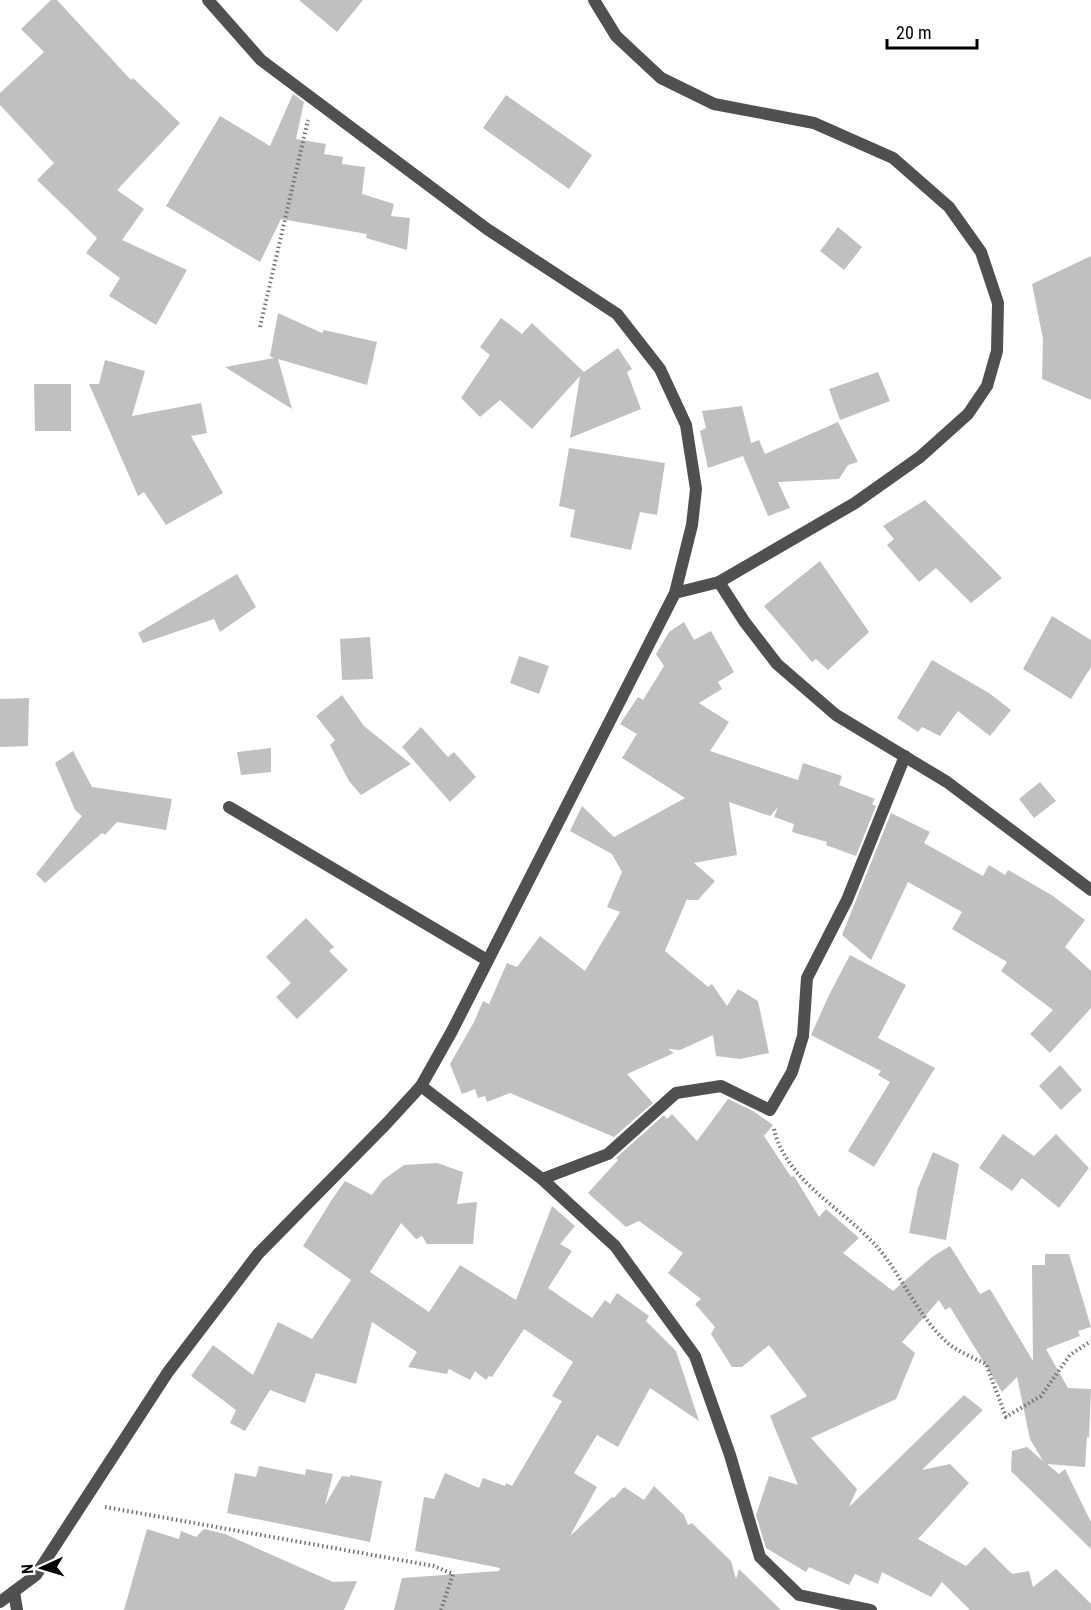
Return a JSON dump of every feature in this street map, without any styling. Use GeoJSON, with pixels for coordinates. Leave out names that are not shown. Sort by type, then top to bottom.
{"type":"FeatureCollection","features":[{"type":"Feature","properties":{"kind":"street"},"geometry":{"type":"LineString","coordinates":[[0,1602],[36,1575],[168,1372],[258,1254],[421,1086],[452,1032],[675,593],[692,525],[696,489],[686,425],[660,369],[617,314],[487,229],[261,60],[208,0]]}},
{"type":"Feature","properties":{"kind":"street"},"geometry":{"type":"LineString","coordinates":[[594,0],[616,36],[661,78],[714,104],[814,123],[893,158],[949,207],[981,252],[998,303],[997,351],[987,386],[968,414],[920,457],[855,503],[719,582],[675,593]]}},
{"type":"Feature","properties":{"kind":"street"},"geometry":{"type":"LineString","coordinates":[[719,582],[744,621],[777,664],[836,715],[947,782],[1091,891]]}},
{"type":"Feature","properties":{"kind":"street"},"geometry":{"type":"LineString","coordinates":[[542,1179],[608,1154],[676,1093],[721,1086],[770,1110],[792,1072],[803,1036],[807,978],[847,900],[905,756]]}},
{"type":"Feature","properties":{"kind":"street"},"geometry":{"type":"LineString","coordinates":[[229,807],[487,960]]}},
{"type":"Feature","properties":{"kind":"street"},"geometry":{"type":"LineString","coordinates":[[421,1086],[542,1179],[615,1246],[695,1356],[729,1455],[760,1557],[799,1595],[871,1610]]}},
{"type":"Feature","properties":{"kind":"street"},"geometry":{"type":"LineString","coordinates":[[14,1592],[17,1610]]}},
{"type":"Feature","properties":{"kind":"path"},"geometry":{"type":"LineString","coordinates":[[260,327],[313,99]]}},
{"type":"Feature","properties":{"kind":"path"},"geometry":{"type":"LineString","coordinates":[[770,1110],[777,1143],[803,1179],[878,1248],[920,1308],[950,1345],[986,1364],[1006,1417],[1041,1396],[1070,1355],[1091,1341]]}},
{"type":"Feature","properties":{"kind":"path"},"geometry":{"type":"LineString","coordinates":[[84,1503],[434,1566],[453,1575],[441,1610]]}},
{"type":"Feature","properties":{"kind":"building"},"geometry":{"type":"Polygon","coordinates":[[[51,0],[57,0],[131,80],[133,78],[180,123],[117,190],[144,209],[122,240],[187,270],[156,325],[109,296],[120,278],[86,253],[97,238],[37,180],[54,163],[0,105],[0,93],[44,52],[21,29],[51,0]]]}},
{"type":"Feature","properties":{"kind":"building"},"geometry":{"type":"Polygon","coordinates":[[[299,0],[363,0],[337,32],[299,0]]]}},
{"type":"Feature","properties":{"kind":"building"},"geometry":{"type":"Polygon","coordinates":[[[293,94],[304,102],[296,139],[326,144],[324,154],[343,157],[342,164],[365,167],[362,194],[394,204],[391,216],[410,218],[407,250],[366,238],[367,234],[281,219],[260,262],[166,206],[220,116],[270,146],[293,94]]]}},
{"type":"Feature","properties":{"kind":"building"},"geometry":{"type":"Polygon","coordinates":[[[506,95],[592,155],[569,189],[483,128],[506,95]]]}},
{"type":"Feature","properties":{"kind":"building"},"geometry":{"type":"Polygon","coordinates":[[[838,227],[862,247],[844,270],[820,251],[838,227]]]}},
{"type":"Feature","properties":{"kind":"building"},"geometry":{"type":"Polygon","coordinates":[[[1091,256],[1091,400],[1042,379],[1043,339],[1032,284],[1091,256]]]}},
{"type":"Feature","properties":{"kind":"building"},"geometry":{"type":"Polygon","coordinates":[[[278,313],[322,333],[324,330],[377,342],[367,385],[278,359],[292,409],[225,367],[274,358],[270,356],[278,313]]]}},
{"type":"Feature","properties":{"kind":"building"},"geometry":{"type":"Polygon","coordinates":[[[501,318],[522,334],[532,323],[584,372],[618,348],[632,369],[627,372],[641,409],[570,438],[580,376],[532,429],[500,400],[480,417],[461,398],[490,355],[480,347],[501,318]]]}},
{"type":"Feature","properties":{"kind":"building"},"geometry":{"type":"Polygon","coordinates":[[[105,360],[145,371],[132,416],[201,403],[207,433],[191,436],[223,493],[166,525],[144,492],[138,496],[89,384],[99,384],[105,360]]]}},
{"type":"Feature","properties":{"kind":"building"},"geometry":{"type":"Polygon","coordinates":[[[878,372],[890,401],[840,420],[829,389],[878,372]]]}},
{"type":"Feature","properties":{"kind":"building"},"geometry":{"type":"Polygon","coordinates":[[[34,384],[71,384],[71,431],[35,431],[34,384]]]}},
{"type":"Feature","properties":{"kind":"building"},"geometry":{"type":"Polygon","coordinates":[[[742,406],[751,443],[759,440],[765,454],[838,422],[858,462],[848,465],[839,479],[778,482],[790,508],[768,516],[743,456],[708,468],[700,431],[706,428],[702,411],[742,406]]]}},
{"type":"Feature","properties":{"kind":"building"},"geometry":{"type":"Polygon","coordinates":[[[569,448],[665,463],[657,515],[640,512],[631,550],[570,537],[575,510],[559,506],[569,448]]]}},
{"type":"Feature","properties":{"kind":"building"},"geometry":{"type":"Polygon","coordinates":[[[925,500],[1002,578],[971,603],[936,568],[919,582],[887,545],[894,539],[883,526],[925,500]]]}},
{"type":"Feature","properties":{"kind":"building"},"geometry":{"type":"Polygon","coordinates":[[[820,561],[869,632],[828,670],[816,659],[812,662],[764,606],[820,561]]]}},
{"type":"Feature","properties":{"kind":"building"},"geometry":{"type":"Polygon","coordinates":[[[237,574],[256,607],[220,632],[214,619],[143,643],[138,633],[237,574]]]}},
{"type":"Feature","properties":{"kind":"building"},"geometry":{"type":"Polygon","coordinates":[[[1052,616],[1091,640],[1091,667],[1071,699],[1023,669],[1052,616]]]}},
{"type":"Feature","properties":{"kind":"building"},"geometry":{"type":"Polygon","coordinates":[[[684,622],[694,640],[711,631],[734,672],[718,682],[722,689],[699,703],[729,722],[710,751],[798,780],[803,763],[842,776],[839,785],[875,799],[872,804],[876,806],[856,856],[826,845],[827,842],[792,832],[794,824],[774,817],[778,807],[770,816],[729,802],[737,855],[694,863],[715,881],[698,900],[687,899],[665,951],[708,987],[712,984],[727,1006],[738,989],[758,1001],[769,1053],[740,1059],[716,1056],[713,1035],[680,1050],[668,1049],[674,1053],[627,1074],[653,1103],[614,1137],[510,1093],[487,1102],[485,1096],[478,1098],[475,1089],[462,1094],[450,1064],[483,1001],[489,1004],[507,963],[517,967],[540,936],[585,971],[620,912],[607,907],[622,872],[612,854],[570,831],[582,806],[614,837],[685,798],[622,758],[637,734],[620,724],[638,697],[643,700],[664,666],[656,654],[669,632],[684,622]]]}},
{"type":"Feature","properties":{"kind":"building"},"geometry":{"type":"Polygon","coordinates":[[[370,637],[373,679],[342,680],[340,639],[370,637]]]}},
{"type":"Feature","properties":{"kind":"building"},"geometry":{"type":"Polygon","coordinates":[[[519,656],[549,666],[539,694],[510,683],[519,656]]]}},
{"type":"Feature","properties":{"kind":"building"},"geometry":{"type":"Polygon","coordinates":[[[932,660],[989,693],[1011,710],[990,736],[958,711],[940,736],[922,727],[918,732],[897,718],[932,660]]]}},
{"type":"Feature","properties":{"kind":"building"},"geometry":{"type":"Polygon","coordinates":[[[342,695],[364,726],[411,764],[361,795],[349,781],[330,745],[335,740],[316,716],[342,695]]]}},
{"type":"Feature","properties":{"kind":"building"},"geometry":{"type":"Polygon","coordinates":[[[29,698],[28,746],[0,747],[0,699],[29,698]]]}},
{"type":"Feature","properties":{"kind":"building"},"geometry":{"type":"Polygon","coordinates":[[[421,727],[448,757],[454,752],[476,777],[450,802],[402,747],[421,727]]]}},
{"type":"Feature","properties":{"kind":"building"},"geometry":{"type":"Polygon","coordinates":[[[271,748],[271,772],[241,775],[237,752],[271,748]]]}},
{"type":"Feature","properties":{"kind":"building"},"geometry":{"type":"Polygon","coordinates":[[[73,751],[92,787],[172,799],[166,830],[117,822],[105,835],[102,833],[45,883],[36,874],[82,816],[75,810],[55,763],[73,751]]]}},
{"type":"Feature","properties":{"kind":"building"},"geometry":{"type":"Polygon","coordinates":[[[1040,782],[1056,801],[1034,818],[1019,799],[1040,782]]]}},
{"type":"Feature","properties":{"kind":"building"},"geometry":{"type":"Polygon","coordinates":[[[891,813],[930,832],[924,843],[983,876],[989,865],[1005,875],[1008,870],[1053,896],[1085,920],[1065,947],[1091,971],[1091,1008],[1050,1053],[1030,1034],[1053,1010],[1001,971],[1007,962],[952,929],[962,912],[908,882],[871,960],[842,935],[891,813]]]}},
{"type":"Feature","properties":{"kind":"building"},"geometry":{"type":"Polygon","coordinates":[[[306,918],[334,947],[329,951],[348,970],[297,1019],[276,997],[291,983],[266,957],[306,918]]]}},
{"type":"Feature","properties":{"kind":"building"},"geometry":{"type":"Polygon","coordinates":[[[850,955],[906,985],[878,1038],[935,1068],[874,1167],[848,1151],[890,1082],[878,1075],[881,1071],[811,1035],[850,955]]]}},
{"type":"Feature","properties":{"kind":"building"},"geometry":{"type":"Polygon","coordinates":[[[1060,1065],[1082,1090],[1061,1110],[1039,1086],[1060,1065]]]}},
{"type":"Feature","properties":{"kind":"building"},"geometry":{"type":"Polygon","coordinates":[[[728,1099],[753,1111],[773,1125],[764,1136],[791,1177],[794,1176],[819,1217],[826,1209],[859,1238],[843,1253],[893,1291],[932,1257],[950,1246],[980,1294],[990,1289],[1033,1361],[1032,1265],[1045,1265],[1045,1254],[1069,1254],[1091,1327],[1078,1331],[1080,1336],[1046,1349],[1068,1388],[1091,1389],[1089,1437],[1087,1437],[1085,1467],[1047,1464],[1059,1474],[1065,1469],[1091,1522],[1091,1549],[1011,1471],[1012,1451],[1027,1447],[1043,1461],[1030,1439],[1017,1377],[1002,1392],[950,1307],[945,1310],[939,1300],[902,1342],[915,1353],[896,1399],[811,1438],[857,1489],[849,1507],[964,1395],[983,1410],[922,1470],[950,1464],[969,1483],[918,1539],[966,1566],[985,1547],[1012,1574],[1029,1571],[1033,1587],[1056,1569],[1091,1604],[1091,1610],[970,1610],[942,1582],[931,1597],[882,1572],[878,1584],[855,1574],[849,1585],[809,1567],[806,1572],[766,1548],[756,1515],[769,1476],[798,1485],[770,1416],[807,1396],[769,1345],[742,1367],[732,1367],[711,1334],[715,1327],[695,1304],[701,1299],[668,1273],[683,1253],[639,1221],[626,1227],[588,1193],[618,1160],[616,1158],[664,1115],[667,1119],[672,1114],[697,1141],[728,1099]]]}},
{"type":"Feature","properties":{"kind":"building"},"geometry":{"type":"Polygon","coordinates":[[[1003,1134],[1034,1156],[1056,1134],[1089,1168],[1059,1208],[1022,1178],[1012,1191],[979,1168],[1003,1134]]]}},
{"type":"Feature","properties":{"kind":"building"},"geometry":{"type":"Polygon","coordinates":[[[933,1152],[959,1164],[946,1240],[909,1233],[918,1188],[933,1152]]]}},
{"type":"Feature","properties":{"kind":"building"},"geometry":{"type":"Polygon","coordinates":[[[437,1163],[463,1172],[457,1204],[477,1202],[473,1244],[427,1244],[422,1236],[416,1239],[401,1223],[370,1272],[429,1312],[460,1265],[516,1300],[552,1206],[575,1226],[560,1244],[572,1251],[548,1288],[592,1318],[605,1300],[610,1304],[617,1293],[649,1316],[646,1321],[676,1351],[699,1421],[650,1388],[618,1447],[597,1435],[574,1473],[597,1487],[570,1536],[624,1487],[644,1500],[654,1486],[684,1515],[688,1525],[692,1523],[731,1561],[736,1579],[739,1569],[781,1610],[394,1610],[402,1578],[499,1571],[500,1568],[415,1551],[424,1497],[434,1499],[445,1473],[479,1488],[483,1478],[505,1486],[506,1483],[512,1486],[562,1401],[552,1396],[573,1362],[524,1329],[492,1377],[489,1376],[486,1380],[475,1371],[470,1380],[449,1369],[447,1374],[408,1367],[417,1352],[372,1322],[356,1384],[316,1373],[305,1403],[270,1390],[245,1431],[230,1423],[236,1410],[191,1376],[213,1345],[253,1375],[278,1322],[312,1339],[351,1280],[303,1246],[345,1181],[372,1195],[383,1180],[404,1165],[437,1163]]]}},
{"type":"Feature","properties":{"kind":"building"},"geometry":{"type":"Polygon","coordinates":[[[259,1466],[305,1475],[306,1469],[333,1474],[325,1505],[342,1476],[350,1477],[350,1475],[382,1481],[370,1542],[227,1513],[235,1473],[256,1477],[259,1466]]]}},
{"type":"Feature","properties":{"kind":"building"},"geometry":{"type":"Polygon","coordinates":[[[147,1529],[179,1539],[181,1531],[196,1537],[204,1529],[225,1534],[333,1582],[357,1581],[344,1610],[124,1610],[147,1529]]]}}]}
